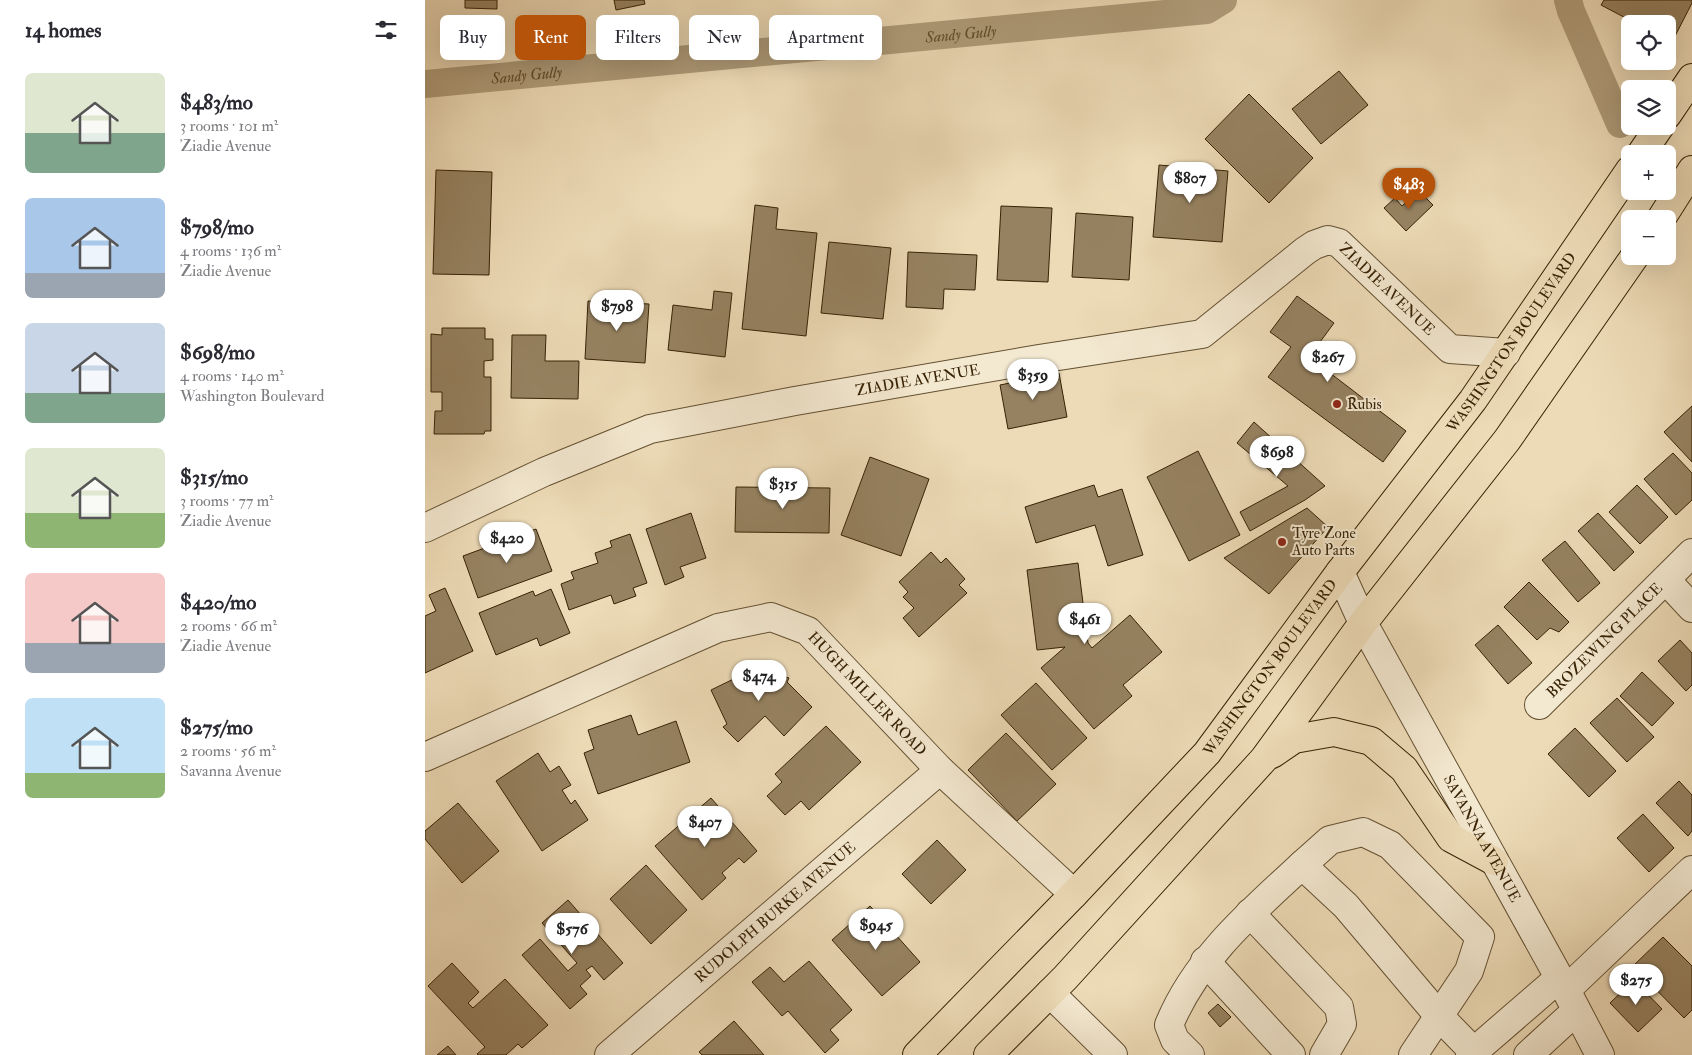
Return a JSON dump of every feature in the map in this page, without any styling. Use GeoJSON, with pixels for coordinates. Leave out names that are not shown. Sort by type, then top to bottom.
{"type":"FeatureCollection","features":[{"type":"Feature","properties":{"kind":"highway"},"geometry":{"type":"LineString","coordinates":[[1676,101],[1692,78]]}},
{"type":"Feature","properties":{"kind":"highway"},"geometry":{"type":"LineString","coordinates":[[1667,210],[1692,170]]}},
{"type":"Feature","properties":{"kind":"highway","name":"WASHINGTON BOULEVARD"},"geometry":{"type":"LineString","coordinates":[[917,1055],[1074,894],[1207,753],[1340,572],[1467,408],[1621,183]]}},
{"type":"Feature","properties":{"kind":"highway"},"geometry":{"type":"LineString","coordinates":[[987,1055],[1065,978],[1264,759],[1363,623],[1507,440],[1629,265]]}},
{"type":"Feature","properties":{"kind":"highway"},"geometry":{"type":"LineString","coordinates":[[1264,759],[1294,739],[1334,732],[1371,741],[1404,769],[1451,838],[1494,861]]}},
{"type":"Feature","properties":{"kind":"street","name":"ZIADIE AVENUE"},"geometry":{"type":"LineString","coordinates":[[425,528],[544,472],[650,429],[805,399],[1039,359],[1202,334],[1292,260],[1314,245],[1328,240],[1339,243],[1450,349],[1506,353]]}},
{"type":"Feature","properties":{"kind":"street","name":"BROZEWING PLACE"},"geometry":{"type":"LineString","coordinates":[[1539,705],[1692,553]]}},
{"type":"Feature","properties":{"kind":"street","name":"SAVANNA AVENUE"},"geometry":{"type":"LineString","coordinates":[[1340,572],[1363,623],[1600,1055]]}},
{"type":"Feature","properties":{"kind":"street"},"geometry":{"type":"LineString","coordinates":[[1666,580],[1692,608]]}},
{"type":"Feature","properties":{"kind":"street","name":"HUGH MILLER ROAD"},"geometry":{"type":"LineString","coordinates":[[425,757],[719,628],[771,617],[808,631],[940,770],[1074,894]]}},
{"type":"Feature","properties":{"kind":"street","name":"RUDOLPH BURKE AVENUE"},"geometry":{"type":"LineString","coordinates":[[609,1055],[940,770]]}},
{"type":"Feature","properties":{"kind":"street"},"geometry":{"type":"LineString","coordinates":[[1190,1055],[1175,1040],[1169,1025],[1177,1004],[1205,961],[1250,913],[1302,864],[1331,840],[1363,832],[1390,844],[1481,937],[1469,971],[1413,1055]]}},
{"type":"Feature","properties":{"kind":"street"},"geometry":{"type":"LineString","coordinates":[[1302,864],[1347,906],[1473,1054],[1567,993],[1692,870]]}},
{"type":"Feature","properties":{"kind":"street"},"geometry":{"type":"LineString","coordinates":[[1250,913],[1339,1007],[1342,1024],[1324,1055]]}},
{"type":"Feature","properties":{"kind":"street"},"geometry":{"type":"LineString","coordinates":[[1205,961],[1291,1055]]}},
{"type":"Feature","properties":{"kind":"street"},"geometry":{"type":"LineString","coordinates":[[1050,993],[1113,1055]]}},
{"type":"Feature","properties":{"kind":"street"},"geometry":{"type":"LineString","coordinates":[[1528,1055],[1567,993]]}},
{"type":"Feature","properties":{"kind":"building"},"geometry":{"type":"Polygon","coordinates":[[[465,0],[497,0],[497,9],[465,8],[465,0]]]}},
{"type":"Feature","properties":{"kind":"building"},"geometry":{"type":"Polygon","coordinates":[[[614,0],[644,0],[645,4],[616,10],[614,0]]]}},
{"type":"Feature","properties":{"kind":"building"},"geometry":{"type":"Polygon","coordinates":[[[1604,0],[1692,0],[1676,34],[1676,15],[1621,16],[1601,5],[1604,0]]]}},
{"type":"Feature","properties":{"kind":"building"},"geometry":{"type":"Polygon","coordinates":[[[1339,71],[1368,105],[1321,144],[1292,109],[1339,71]]]}},
{"type":"Feature","properties":{"kind":"building"},"geometry":{"type":"Polygon","coordinates":[[[1249,94],[1313,158],[1269,203],[1205,139],[1249,94]]]}},
{"type":"Feature","properties":{"kind":"building"},"geometry":{"type":"Polygon","coordinates":[[[1159,165],[1228,171],[1222,242],[1153,237],[1159,165]]]}},
{"type":"Feature","properties":{"kind":"building"},"geometry":{"type":"Polygon","coordinates":[[[436,170],[492,172],[489,275],[433,274],[436,170]]]}},
{"type":"Feature","properties":{"kind":"building"},"geometry":{"type":"Polygon","coordinates":[[[1419,191],[1433,205],[1406,231],[1384,208],[1395,198],[1402,206],[1419,191]]]}},
{"type":"Feature","properties":{"kind":"building"},"geometry":{"type":"Polygon","coordinates":[[[755,205],[778,208],[776,229],[817,233],[806,336],[742,329],[755,205]]]}},
{"type":"Feature","properties":{"kind":"building"},"geometry":{"type":"Polygon","coordinates":[[[1001,206],[1052,208],[1048,282],[997,280],[1001,206]]]}},
{"type":"Feature","properties":{"kind":"building"},"geometry":{"type":"Polygon","coordinates":[[[1076,213],[1133,217],[1129,280],[1072,277],[1076,213]]]}},
{"type":"Feature","properties":{"kind":"building"},"geometry":{"type":"Polygon","coordinates":[[[829,242],[891,248],[883,319],[821,313],[829,242]]]}},
{"type":"Feature","properties":{"kind":"building"},"geometry":{"type":"Polygon","coordinates":[[[908,252],[977,255],[975,290],[944,289],[943,309],[906,307],[908,252]]]}},
{"type":"Feature","properties":{"kind":"building"},"geometry":{"type":"Polygon","coordinates":[[[714,291],[732,293],[725,357],[668,350],[673,305],[712,310],[714,291]]]}},
{"type":"Feature","properties":{"kind":"building","name":"Rubis"},"geometry":{"type":"Polygon","coordinates":[[[1297,296],[1334,323],[1309,357],[1406,431],[1383,462],[1268,377],[1291,347],[1270,332],[1297,296]]]}},
{"type":"Feature","properties":{"kind":"building"},"geometry":{"type":"Polygon","coordinates":[[[588,301],[649,304],[645,363],[585,359],[588,301]]]}},
{"type":"Feature","properties":{"kind":"building"},"geometry":{"type":"Polygon","coordinates":[[[442,328],[485,328],[485,339],[493,339],[493,360],[484,361],[484,377],[491,377],[491,431],[485,431],[484,434],[434,434],[435,411],[442,411],[442,392],[431,392],[431,334],[442,335],[442,328]]]}},
{"type":"Feature","properties":{"kind":"building"},"geometry":{"type":"Polygon","coordinates":[[[512,335],[546,335],[545,361],[579,361],[578,399],[511,398],[512,335]]]}},
{"type":"Feature","properties":{"kind":"building"},"geometry":{"type":"Polygon","coordinates":[[[1059,373],[1067,417],[1008,429],[1000,385],[1059,373]]]}},
{"type":"Feature","properties":{"kind":"building"},"geometry":{"type":"Polygon","coordinates":[[[1692,406],[1692,462],[1664,432],[1692,406]]]}},
{"type":"Feature","properties":{"kind":"building"},"geometry":{"type":"Polygon","coordinates":[[[1254,422],[1325,486],[1305,500],[1250,531],[1240,512],[1288,486],[1237,443],[1254,422]]]}},
{"type":"Feature","properties":{"kind":"building"},"geometry":{"type":"Polygon","coordinates":[[[1198,451],[1240,535],[1189,561],[1147,477],[1198,451]]]}},
{"type":"Feature","properties":{"kind":"building"},"geometry":{"type":"Polygon","coordinates":[[[1673,453],[1692,473],[1692,500],[1676,515],[1644,479],[1673,453]]]}},
{"type":"Feature","properties":{"kind":"building"},"geometry":{"type":"Polygon","coordinates":[[[870,457],[929,479],[901,556],[841,535],[870,457]]]}},
{"type":"Feature","properties":{"kind":"building"},"geometry":{"type":"Polygon","coordinates":[[[1094,485],[1098,497],[1122,489],[1143,555],[1108,566],[1095,525],[1036,543],[1025,507],[1094,485]]]}},
{"type":"Feature","properties":{"kind":"building"},"geometry":{"type":"Polygon","coordinates":[[[1637,485],[1668,517],[1640,544],[1609,512],[1637,485]]]}},
{"type":"Feature","properties":{"kind":"building"},"geometry":{"type":"Polygon","coordinates":[[[736,487],[830,488],[829,533],[735,532],[736,487]]]}},
{"type":"Feature","properties":{"kind":"building","name":"Tyre Zone Auto Parts"},"geometry":{"type":"Polygon","coordinates":[[[1307,508],[1328,527],[1269,594],[1224,558],[1307,508]]]}},
{"type":"Feature","properties":{"kind":"building"},"geometry":{"type":"Polygon","coordinates":[[[691,513],[706,558],[680,567],[684,577],[665,585],[646,529],[691,513]]]}},
{"type":"Feature","properties":{"kind":"building"},"geometry":{"type":"Polygon","coordinates":[[[1598,513],[1634,552],[1614,571],[1578,531],[1598,513]]]}},
{"type":"Feature","properties":{"kind":"building"},"geometry":{"type":"Polygon","coordinates":[[[536,529],[552,571],[478,598],[463,556],[536,529]]]}},
{"type":"Feature","properties":{"kind":"building"},"geometry":{"type":"Polygon","coordinates":[[[630,534],[647,583],[633,588],[636,596],[614,604],[611,595],[569,610],[561,584],[574,579],[571,572],[598,563],[595,553],[612,547],[610,541],[630,534]]]}},
{"type":"Feature","properties":{"kind":"building"},"geometry":{"type":"Polygon","coordinates":[[[1565,541],[1600,583],[1578,602],[1542,560],[1565,541]]]}},
{"type":"Feature","properties":{"kind":"building"},"geometry":{"type":"Polygon","coordinates":[[[931,552],[941,563],[946,558],[965,579],[959,585],[967,593],[919,637],[903,618],[914,608],[903,597],[908,592],[899,582],[931,552]]]}},
{"type":"Feature","properties":{"kind":"building"},"geometry":{"type":"Polygon","coordinates":[[[1078,563],[1088,643],[1092,648],[1130,615],[1162,652],[1123,685],[1132,696],[1094,729],[1041,668],[1065,647],[1037,650],[1027,570],[1078,563]]]}},
{"type":"Feature","properties":{"kind":"building"},"geometry":{"type":"Polygon","coordinates":[[[1529,582],[1569,622],[1559,632],[1550,628],[1537,640],[1504,607],[1529,582]]]}},
{"type":"Feature","properties":{"kind":"building"},"geometry":{"type":"Polygon","coordinates":[[[445,588],[473,651],[425,673],[425,616],[436,611],[429,595],[445,588]]]}},
{"type":"Feature","properties":{"kind":"building"},"geometry":{"type":"Polygon","coordinates":[[[551,589],[570,633],[540,646],[537,638],[496,655],[479,613],[533,591],[535,596],[551,589]]]}},
{"type":"Feature","properties":{"kind":"building"},"geometry":{"type":"Polygon","coordinates":[[[1498,625],[1532,663],[1508,684],[1475,645],[1498,625]]]}},
{"type":"Feature","properties":{"kind":"building"},"geometry":{"type":"Polygon","coordinates":[[[1680,640],[1692,653],[1692,685],[1686,691],[1658,661],[1680,640]]]}},
{"type":"Feature","properties":{"kind":"building"},"geometry":{"type":"Polygon","coordinates":[[[750,665],[789,678],[787,682],[812,707],[784,736],[765,716],[738,742],[723,727],[727,724],[711,690],[748,672],[750,665]]]}},
{"type":"Feature","properties":{"kind":"building"},"geometry":{"type":"Polygon","coordinates":[[[1642,672],[1674,703],[1652,726],[1620,696],[1642,672]]]}},
{"type":"Feature","properties":{"kind":"building"},"geometry":{"type":"Polygon","coordinates":[[[1036,683],[1087,738],[1052,770],[1001,715],[1036,683]]]}},
{"type":"Feature","properties":{"kind":"building"},"geometry":{"type":"Polygon","coordinates":[[[1617,698],[1654,737],[1627,762],[1590,723],[1617,698]]]}},
{"type":"Feature","properties":{"kind":"building"},"geometry":{"type":"Polygon","coordinates":[[[631,715],[638,735],[676,721],[690,762],[598,794],[584,753],[594,749],[588,730],[631,715]]]}},
{"type":"Feature","properties":{"kind":"building"},"geometry":{"type":"Polygon","coordinates":[[[826,726],[861,762],[809,810],[801,801],[785,815],[767,796],[782,782],[775,774],[826,726]]]}},
{"type":"Feature","properties":{"kind":"building"},"geometry":{"type":"Polygon","coordinates":[[[1575,728],[1616,771],[1589,797],[1548,754],[1575,728]]]}},
{"type":"Feature","properties":{"kind":"building"},"geometry":{"type":"Polygon","coordinates":[[[1006,733],[1056,784],[1017,821],[968,770],[1006,733]]]}},
{"type":"Feature","properties":{"kind":"building"},"geometry":{"type":"Polygon","coordinates":[[[538,753],[550,772],[559,766],[571,785],[562,790],[571,804],[575,800],[588,820],[542,851],[496,781],[538,753]]]}},
{"type":"Feature","properties":{"kind":"building"},"geometry":{"type":"Polygon","coordinates":[[[1679,781],[1692,795],[1692,831],[1688,836],[1656,803],[1679,781]]]}},
{"type":"Feature","properties":{"kind":"building"},"geometry":{"type":"Polygon","coordinates":[[[711,798],[757,851],[744,863],[739,858],[722,873],[726,878],[702,900],[655,846],[711,798]]]}},
{"type":"Feature","properties":{"kind":"building"},"geometry":{"type":"Polygon","coordinates":[[[458,803],[499,851],[462,883],[425,839],[425,831],[458,803]]]}},
{"type":"Feature","properties":{"kind":"building"},"geometry":{"type":"Polygon","coordinates":[[[1643,814],[1674,848],[1649,872],[1617,838],[1643,814]]]}},
{"type":"Feature","properties":{"kind":"building"},"geometry":{"type":"Polygon","coordinates":[[[937,840],[966,870],[931,904],[902,874],[937,840]]]}},
{"type":"Feature","properties":{"kind":"building"},"geometry":{"type":"Polygon","coordinates":[[[646,865],[687,910],[651,944],[610,899],[646,865]]]}},
{"type":"Feature","properties":{"kind":"building"},"geometry":{"type":"Polygon","coordinates":[[[568,900],[623,963],[604,980],[592,966],[586,970],[591,976],[580,986],[587,994],[570,1009],[522,955],[540,939],[568,971],[577,963],[542,923],[568,900]]]}},
{"type":"Feature","properties":{"kind":"building"},"geometry":{"type":"Polygon","coordinates":[[[870,906],[920,962],[882,996],[832,940],[870,906]]]}},
{"type":"Feature","properties":{"kind":"building"},"geometry":{"type":"Polygon","coordinates":[[[1663,937],[1692,966],[1692,1010],[1684,1018],[1633,966],[1663,937]]]}},
{"type":"Feature","properties":{"kind":"building"},"geometry":{"type":"Polygon","coordinates":[[[809,961],[852,1010],[830,1030],[839,1040],[825,1053],[788,1011],[782,1016],[752,982],[770,967],[784,982],[809,961]]]}},
{"type":"Feature","properties":{"kind":"building"},"geometry":{"type":"Polygon","coordinates":[[[452,963],[479,992],[468,1003],[473,1008],[505,979],[548,1025],[522,1048],[518,1044],[506,1055],[478,1055],[485,1047],[428,986],[452,963]]]}},
{"type":"Feature","properties":{"kind":"building"},"geometry":{"type":"Polygon","coordinates":[[[1634,980],[1662,1009],[1638,1032],[1610,1003],[1634,980]]]}},
{"type":"Feature","properties":{"kind":"building"},"geometry":{"type":"Polygon","coordinates":[[[1218,1004],[1231,1017],[1220,1027],[1208,1013],[1218,1004]]]}},
{"type":"Feature","properties":{"kind":"building"},"geometry":{"type":"Polygon","coordinates":[[[734,1021],[764,1055],[702,1055],[699,1052],[734,1021]]]}},
{"type":"Feature","properties":{"kind":"building"},"geometry":{"type":"Polygon","coordinates":[[[448,1046],[456,1055],[437,1055],[448,1046]]]}},
{"type":"Feature","properties":{"kind":"waterway","name":"Sandy Gully"},"geometry":{"type":"LineString","coordinates":[[425,84],[1207,10],[1223,0]]}},
{"type":"Feature","properties":{"kind":"waterway"},"geometry":{"type":"LineString","coordinates":[[1568,0],[1620,124]]}},
{"type":"Feature","properties":{"kind":"place","name":"Rubis"},"geometry":{"type":"Point","coordinates":[1337,404]}},
{"type":"Feature","properties":{"kind":"place","name":"Tyre Zone Auto Parts"},"geometry":{"type":"Point","coordinates":[1282,542]}}]}
